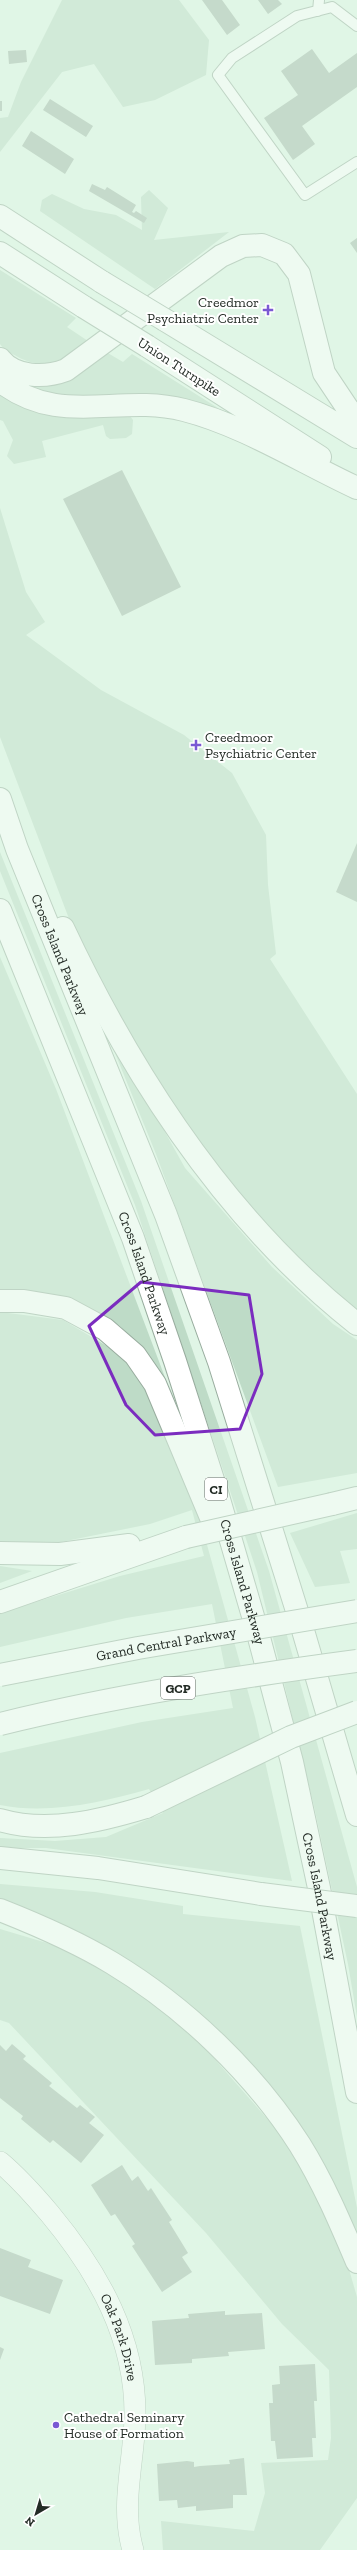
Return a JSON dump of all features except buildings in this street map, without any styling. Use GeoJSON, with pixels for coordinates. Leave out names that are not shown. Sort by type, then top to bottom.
{"type":"FeatureCollection","features":[{"type":"Feature","properties":{"kind":"main road"},"geometry":{"type":"LineString","coordinates":[[0,216],[102,282],[357,437]]}},
{"type":"Feature","properties":{"kind":"main road"},"geometry":{"type":"LineString","coordinates":[[0,359],[22,372],[37,376],[54,375],[66,370],[221,256],[243,246],[262,245],[284,254],[299,274],[324,373],[348,408],[357,418]]}},
{"type":"Feature","properties":{"kind":"main road","name":"Union Turnpike"},"geometry":{"type":"LineString","coordinates":[[0,253],[148,346],[357,481]]}},
{"type":"Feature","properties":{"kind":"main road"},"geometry":{"type":"LineString","coordinates":[[0,381],[13,391],[38,403],[62,407],[151,405],[183,409],[226,424],[357,488]]}},
{"type":"Feature","properties":{"kind":"main road"},"geometry":{"type":"LineString","coordinates":[[0,787],[67,937],[115,1029],[158,1100],[198,1159],[248,1220],[296,1271],[357,1324]]}},
{"type":"Feature","properties":{"kind":"main road","name":"Cross Island Parkway"},"geometry":{"type":"LineString","coordinates":[[0,799],[17,849],[166,1215],[220,1362],[302,1627],[357,1815]]}},
{"type":"Feature","properties":{"kind":"main road","name":"Cross Island Parkway"},"geometry":{"type":"LineString","coordinates":[[0,910],[133,1238],[178,1368],[257,1630],[292,1762],[319,1888],[357,2092]]}},
{"type":"Feature","properties":{"kind":"main road"},"geometry":{"type":"LineString","coordinates":[[0,1301],[24,1301],[66,1308],[105,1329],[135,1355],[156,1384],[257,1630]]}},
{"type":"Feature","properties":{"kind":"main road"},"geometry":{"type":"LineString","coordinates":[[0,1553],[60,1554],[186,1537],[357,1499]]}},
{"type":"Feature","properties":{"kind":"main road"},"geometry":{"type":"LineString","coordinates":[[0,1602],[69,1576],[186,1537]]}},
{"type":"Feature","properties":{"kind":"main road","name":"Grand Central Parkway"},"geometry":{"type":"LineString","coordinates":[[0,1675],[138,1648],[357,1611]]}},
{"type":"Feature","properties":{"kind":"main road","name":"GCP"},"geometry":{"type":"LineString","coordinates":[[0,1724],[147,1693],[261,1674],[357,1661]]}},
{"type":"Feature","properties":{"kind":"main road"},"geometry":{"type":"LineString","coordinates":[[0,1820],[59,1825],[97,1821],[146,1807],[291,1738],[357,1712]]}},
{"type":"Feature","properties":{"kind":"main road"},"geometry":{"type":"LineString","coordinates":[[0,1858],[98,1868],[261,1894],[357,1906]]}},
{"type":"Feature","properties":{"kind":"main road"},"geometry":{"type":"LineString","coordinates":[[0,1910],[44,1928],[112,1963],[164,1999],[215,2043],[259,2090],[300,2145],[332,2202],[357,2262]]}},
{"type":"Feature","properties":{"kind":"street","name":"Oak Park Drive"},"geometry":{"type":"LineString","coordinates":[[0,2162],[20,2178],[88,2262],[111,2305],[128,2351],[135,2416],[127,2499],[130,2539],[133,2550]]}},
{"type":"Feature","properties":{"kind":"lane"},"geometry":{"type":"LineString","coordinates":[[318,11],[319,0]]}},
{"type":"Feature","properties":{"kind":"lane"},"geometry":{"type":"LineString","coordinates":[[357,26],[332,7],[297,16],[232,58],[218,74],[305,196],[357,162]]}},
{"type":"Feature","properties":{"kind":"highlighted area"},"geometry":{"type":"Polygon","coordinates":[[[141,1282],[249,1295],[262,1374],[240,1429],[155,1435],[126,1405],[89,1326],[141,1282]]]}},
{"type":"Feature","properties":{"kind":"green space"},"geometry":{"type":"Polygon","coordinates":[[[62,0],[179,0],[209,40],[206,75],[155,100],[123,107],[94,64],[62,72],[0,152],[0,118],[8,117],[21,82],[62,0]]]}},
{"type":"Feature","properties":{"kind":"green space"},"geometry":{"type":"Polygon","coordinates":[[[149,190],[168,208],[154,240],[229,232],[155,289],[40,211],[42,200],[52,194],[84,209],[116,215],[142,230],[141,197],[149,190]]]}},
{"type":"Feature","properties":{"kind":"green space"},"geometry":{"type":"Polygon","coordinates":[[[0,270],[76,318],[67,327],[88,341],[72,354],[56,362],[47,364],[38,364],[28,361],[6,350],[0,344],[0,270]]]}},
{"type":"Feature","properties":{"kind":"green space"},"geometry":{"type":"Polygon","coordinates":[[[106,352],[123,362],[132,354],[218,408],[161,398],[100,398],[56,394],[24,388],[7,372],[106,352]]]}},
{"type":"Feature","properties":{"kind":"green space"},"geometry":{"type":"Polygon","coordinates":[[[0,393],[127,412],[133,420],[132,434],[126,438],[110,439],[106,436],[103,425],[42,441],[46,457],[14,464],[7,456],[13,440],[3,421],[0,420],[0,393]]]}},
{"type":"Feature","properties":{"kind":"green space"},"geometry":{"type":"Polygon","coordinates":[[[0,508],[26,592],[45,622],[26,635],[101,690],[184,735],[232,773],[266,835],[268,885],[276,954],[270,959],[357,1094],[357,1313],[331,1293],[214,1170],[129,1042],[68,916],[0,737],[0,508]]]}},
{"type":"Feature","properties":{"kind":"green space"},"geometry":{"type":"Polygon","coordinates":[[[0,852],[141,1201],[269,1571],[357,1887],[357,2017],[348,1964],[314,1806],[257,1572],[135,1205],[0,871],[0,852]]]}},
{"type":"Feature","properties":{"kind":"green space"},"geometry":{"type":"Polygon","coordinates":[[[0,957],[56,1089],[166,1380],[158,1376],[141,1351],[121,1327],[96,1311],[64,1299],[30,1292],[0,1289],[0,957]]]}},
{"type":"Feature","properties":{"kind":"green space"},"geometry":{"type":"Polygon","coordinates":[[[116,1044],[185,1168],[272,1267],[333,1324],[357,1340],[357,1473],[278,1487],[156,1154],[113,1048],[116,1044]]]}},
{"type":"Feature","properties":{"kind":"green space"},"geometry":{"type":"Polygon","coordinates":[[[0,1312],[63,1320],[122,1355],[156,1405],[197,1509],[255,1717],[292,1881],[46,1848],[0,1848],[0,1838],[55,1841],[106,1837],[163,1813],[149,1789],[75,1806],[37,1809],[0,1805],[0,1753],[142,1722],[233,1708],[212,1604],[126,1618],[0,1647],[0,1613],[120,1576],[204,1556],[192,1510],[150,1524],[51,1544],[0,1543],[0,1312]]]}},
{"type":"Feature","properties":{"kind":"green space"},"geometry":{"type":"Polygon","coordinates":[[[357,1513],[357,1549],[340,1551],[350,1583],[315,1587],[290,1533],[357,1513]]]}},
{"type":"Feature","properties":{"kind":"green space"},"geometry":{"type":"Polygon","coordinates":[[[0,1566],[32,1571],[0,1583],[0,1566]]]}},
{"type":"Feature","properties":{"kind":"green space"},"geometry":{"type":"Polygon","coordinates":[[[0,1884],[95,1892],[183,1906],[183,1914],[300,1926],[357,2208],[357,2250],[319,2167],[202,2023],[0,1904],[0,1884]]]}},
{"type":"Feature","properties":{"kind":"green space"},"geometry":{"type":"Polygon","coordinates":[[[0,1929],[57,1946],[134,1988],[198,2040],[292,2147],[346,2259],[357,2297],[357,2498],[320,2550],[163,2550],[161,2521],[254,2531],[265,2493],[261,2463],[328,2460],[331,2438],[329,2370],[282,2324],[206,2233],[9,2023],[0,2020],[0,1929]]]}},
{"type":"Feature","properties":{"kind":"place","name":"Creedmor Psychiatric Center"},"geometry":{"type":"Point","coordinates":[268,310]}},
{"type":"Feature","properties":{"kind":"place","name":"Creedmoor Psychiatric Center"},"geometry":{"type":"Point","coordinates":[196,745]}},
{"type":"Feature","properties":{"kind":"place","name":"Cathedral Seminary House of Formation"},"geometry":{"type":"Point","coordinates":[56,2425]}}]}
